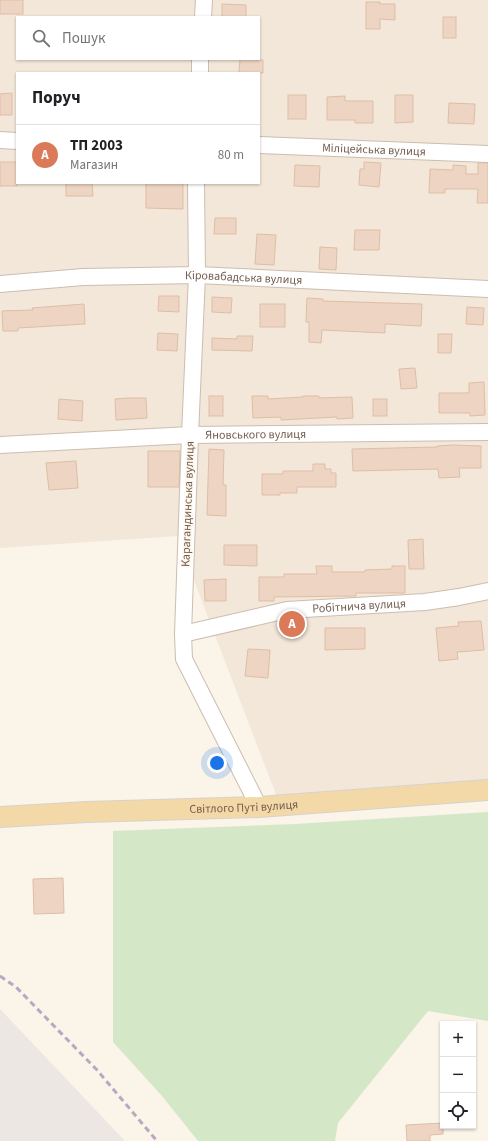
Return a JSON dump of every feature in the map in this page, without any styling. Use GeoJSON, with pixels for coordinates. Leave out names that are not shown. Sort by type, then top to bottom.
{"type":"FeatureCollection","features":[{"type":"Feature","properties":{"kind":"main road","name":"Світлого Путі вулиця"},"geometry":{"type":"LineString","coordinates":[[0,817],[95,812],[259,807],[488,790]]}},
{"type":"Feature","properties":{"kind":"street"},"geometry":{"type":"LineString","coordinates":[[203,16],[204,0]]}},
{"type":"Feature","properties":{"kind":"street"},"geometry":{"type":"LineString","coordinates":[[200,60],[200,72]]}},
{"type":"Feature","properties":{"kind":"street"},"geometry":{"type":"LineString","coordinates":[[0,140],[16,140]]}},
{"type":"Feature","properties":{"kind":"street","name":"Міліцейська вулиця"},"geometry":{"type":"LineString","coordinates":[[260,145],[488,154]]}},
{"type":"Feature","properties":{"kind":"street","name":"Карагандинська вулиця"},"geometry":{"type":"LineString","coordinates":[[196,184],[198,275],[190,435],[183,634],[184,659],[259,807]]}},
{"type":"Feature","properties":{"kind":"street","name":"Кіровабадська вулиця"},"geometry":{"type":"LineString","coordinates":[[0,284],[83,277],[198,275],[488,290]]}},
{"type":"Feature","properties":{"kind":"street","name":"Яновського вулиця"},"geometry":{"type":"LineString","coordinates":[[0,445],[190,435],[488,432]]}},
{"type":"Feature","properties":{"kind":"street","name":"Робітнича вулиця"},"geometry":{"type":"LineString","coordinates":[[183,634],[287,610],[425,602],[488,591]]}},
{"type":"Feature","properties":{"kind":"shaded area"},"geometry":{"type":"Polygon","coordinates":[[[0,0],[488,0],[488,782],[277,797],[177,536],[0,548],[0,0]]]}},
{"type":"Feature","properties":{"kind":"shaded area"},"geometry":{"type":"Polygon","coordinates":[[[0,1009],[125,1141],[0,1141],[0,1009]]]}},
{"type":"Feature","properties":{"kind":"green space"},"geometry":{"type":"Polygon","coordinates":[[[488,812],[488,1021],[428,1011],[338,1123],[335,1141],[198,1141],[162,1096],[113,1042],[113,831],[295,824],[488,812]]]}},
{"type":"Feature","properties":{"kind":"building"},"geometry":{"type":"Polygon","coordinates":[[[0,0],[23,0],[23,14],[0,14],[0,0]]]}},
{"type":"Feature","properties":{"kind":"building"},"geometry":{"type":"Polygon","coordinates":[[[366,2],[395,4],[395,20],[380,19],[380,29],[366,29],[366,2]]]}},
{"type":"Feature","properties":{"kind":"building"},"geometry":{"type":"Polygon","coordinates":[[[222,4],[246,5],[246,16],[222,16],[222,4]]]}},
{"type":"Feature","properties":{"kind":"building"},"geometry":{"type":"Polygon","coordinates":[[[443,17],[456,17],[456,38],[443,38],[443,17]]]}},
{"type":"Feature","properties":{"kind":"building"},"geometry":{"type":"Polygon","coordinates":[[[240,60],[263,60],[263,73],[239,72],[240,60]]]}},
{"type":"Feature","properties":{"kind":"building"},"geometry":{"type":"Polygon","coordinates":[[[12,93],[12,115],[0,115],[0,94],[12,93]]]}},
{"type":"Feature","properties":{"kind":"building"},"geometry":{"type":"Polygon","coordinates":[[[288,95],[306,95],[306,119],[288,119],[288,95]]]}},
{"type":"Feature","properties":{"kind":"building"},"geometry":{"type":"Polygon","coordinates":[[[395,95],[413,95],[413,122],[395,123],[395,95]]]}},
{"type":"Feature","properties":{"kind":"building"},"geometry":{"type":"Polygon","coordinates":[[[345,96],[345,101],[373,101],[373,123],[355,123],[355,120],[327,120],[327,97],[345,96]]]}},
{"type":"Feature","properties":{"kind":"building"},"geometry":{"type":"Polygon","coordinates":[[[449,103],[475,104],[474,124],[448,123],[449,103]]]}},
{"type":"Feature","properties":{"kind":"building"},"geometry":{"type":"Polygon","coordinates":[[[0,162],[16,162],[17,186],[0,186],[0,162]]]}},
{"type":"Feature","properties":{"kind":"building"},"geometry":{"type":"Polygon","coordinates":[[[364,162],[381,163],[379,187],[359,185],[360,169],[364,169],[364,162]]]}},
{"type":"Feature","properties":{"kind":"building"},"geometry":{"type":"Polygon","coordinates":[[[478,163],[488,163],[488,203],[477,203],[478,189],[445,189],[445,193],[429,193],[430,169],[453,170],[453,165],[466,166],[466,174],[478,174],[478,163]]]}},
{"type":"Feature","properties":{"kind":"building"},"geometry":{"type":"Polygon","coordinates":[[[295,165],[320,166],[319,187],[294,186],[295,165]]]}},
{"type":"Feature","properties":{"kind":"building"},"geometry":{"type":"Polygon","coordinates":[[[66,184],[92,184],[93,196],[66,196],[66,184]]]}},
{"type":"Feature","properties":{"kind":"building"},"geometry":{"type":"Polygon","coordinates":[[[146,184],[183,184],[183,209],[146,208],[146,184]]]}},
{"type":"Feature","properties":{"kind":"building"},"geometry":{"type":"Polygon","coordinates":[[[215,218],[236,218],[236,234],[214,234],[215,218]]]}},
{"type":"Feature","properties":{"kind":"building"},"geometry":{"type":"Polygon","coordinates":[[[355,230],[380,230],[379,250],[354,250],[355,230]]]}},
{"type":"Feature","properties":{"kind":"building"},"geometry":{"type":"Polygon","coordinates":[[[257,234],[276,235],[274,265],[255,264],[257,234]]]}},
{"type":"Feature","properties":{"kind":"building"},"geometry":{"type":"Polygon","coordinates":[[[320,247],[337,248],[336,270],[319,269],[320,247]]]}},
{"type":"Feature","properties":{"kind":"building"},"geometry":{"type":"Polygon","coordinates":[[[159,296],[179,296],[179,312],[158,311],[159,296]]]}},
{"type":"Feature","properties":{"kind":"building"},"geometry":{"type":"Polygon","coordinates":[[[212,297],[232,298],[231,313],[212,312],[212,297]]]}},
{"type":"Feature","properties":{"kind":"building"},"geometry":{"type":"Polygon","coordinates":[[[307,298],[323,299],[323,301],[422,304],[421,326],[385,324],[385,333],[322,330],[321,343],[309,342],[309,322],[306,322],[307,298]]]}},
{"type":"Feature","properties":{"kind":"building"},"geometry":{"type":"Polygon","coordinates":[[[84,304],[85,324],[18,328],[18,331],[3,331],[2,311],[33,310],[32,308],[84,304]]]}},
{"type":"Feature","properties":{"kind":"building"},"geometry":{"type":"Polygon","coordinates":[[[260,304],[285,304],[285,327],[260,327],[260,304]]]}},
{"type":"Feature","properties":{"kind":"building"},"geometry":{"type":"Polygon","coordinates":[[[467,307],[484,308],[483,325],[466,324],[467,307]]]}},
{"type":"Feature","properties":{"kind":"building"},"geometry":{"type":"Polygon","coordinates":[[[158,333],[178,334],[177,351],[157,350],[158,333]]]}},
{"type":"Feature","properties":{"kind":"building"},"geometry":{"type":"Polygon","coordinates":[[[438,334],[452,334],[451,353],[438,353],[438,334]]]}},
{"type":"Feature","properties":{"kind":"building"},"geometry":{"type":"Polygon","coordinates":[[[237,336],[253,336],[252,351],[212,350],[212,338],[237,339],[237,336]]]}},
{"type":"Feature","properties":{"kind":"building"},"geometry":{"type":"Polygon","coordinates":[[[415,368],[417,388],[401,389],[399,369],[415,368]]]}},
{"type":"Feature","properties":{"kind":"building"},"geometry":{"type":"Polygon","coordinates":[[[484,382],[485,415],[470,416],[470,413],[439,413],[439,393],[469,393],[469,383],[484,382]]]}},
{"type":"Feature","properties":{"kind":"building"},"geometry":{"type":"Polygon","coordinates":[[[209,396],[223,396],[223,416],[209,416],[209,396]]]}},
{"type":"Feature","properties":{"kind":"building"},"geometry":{"type":"Polygon","coordinates":[[[252,396],[268,396],[268,399],[303,396],[319,396],[319,398],[352,397],[353,418],[337,419],[337,417],[281,420],[281,417],[253,418],[252,396]]]}},
{"type":"Feature","properties":{"kind":"building"},"geometry":{"type":"Polygon","coordinates":[[[146,398],[147,418],[116,420],[115,399],[146,398]]]}},
{"type":"Feature","properties":{"kind":"building"},"geometry":{"type":"Polygon","coordinates":[[[59,399],[83,401],[82,421],[58,419],[59,399]]]}},
{"type":"Feature","properties":{"kind":"building"},"geometry":{"type":"Polygon","coordinates":[[[373,399],[387,399],[387,416],[373,416],[373,399]]]}},
{"type":"Feature","properties":{"kind":"building"},"geometry":{"type":"Polygon","coordinates":[[[453,445],[481,446],[481,468],[459,468],[460,477],[439,478],[438,469],[353,471],[352,449],[437,447],[453,445]]]}},
{"type":"Feature","properties":{"kind":"building"},"geometry":{"type":"Polygon","coordinates":[[[209,449],[224,450],[223,485],[226,485],[226,516],[207,515],[209,449]]]}},
{"type":"Feature","properties":{"kind":"building"},"geometry":{"type":"Polygon","coordinates":[[[148,451],[180,451],[179,487],[148,487],[148,451]]]}},
{"type":"Feature","properties":{"kind":"building"},"geometry":{"type":"Polygon","coordinates":[[[76,461],[78,488],[49,490],[46,463],[76,461]]]}},
{"type":"Feature","properties":{"kind":"building"},"geometry":{"type":"Polygon","coordinates":[[[313,464],[325,464],[325,469],[331,469],[331,473],[336,473],[336,487],[297,487],[297,493],[262,495],[262,474],[283,474],[283,471],[313,471],[313,464]]]}},
{"type":"Feature","properties":{"kind":"building"},"geometry":{"type":"Polygon","coordinates":[[[423,539],[424,569],[409,569],[408,540],[423,539]]]}},
{"type":"Feature","properties":{"kind":"building"},"geometry":{"type":"Polygon","coordinates":[[[224,545],[257,545],[257,566],[224,565],[224,545]]]}},
{"type":"Feature","properties":{"kind":"building"},"geometry":{"type":"Polygon","coordinates":[[[316,566],[332,566],[332,572],[365,572],[365,570],[392,569],[392,566],[405,566],[405,593],[356,593],[356,596],[274,597],[274,601],[259,601],[259,577],[284,577],[284,574],[317,574],[316,566]]]}},
{"type":"Feature","properties":{"kind":"building"},"geometry":{"type":"Polygon","coordinates":[[[226,579],[226,601],[205,601],[204,580],[226,579]]]}},
{"type":"Feature","properties":{"kind":"building"},"geometry":{"type":"Polygon","coordinates":[[[481,621],[484,650],[457,652],[458,659],[439,661],[436,628],[459,626],[458,622],[481,621]]]}},
{"type":"Feature","properties":{"kind":"building"},"geometry":{"type":"Polygon","coordinates":[[[325,628],[365,628],[365,649],[325,650],[325,628]]]}},
{"type":"Feature","properties":{"kind":"building"},"geometry":{"type":"Polygon","coordinates":[[[248,649],[270,650],[268,678],[245,676],[248,649]]]}},
{"type":"Feature","properties":{"kind":"building"},"geometry":{"type":"Polygon","coordinates":[[[63,878],[64,913],[34,914],[33,879],[63,878]]]}},
{"type":"Feature","properties":{"kind":"building"},"geometry":{"type":"Polygon","coordinates":[[[440,1123],[440,1129],[443,1129],[443,1134],[430,1135],[430,1141],[407,1141],[406,1125],[440,1123]]]}},
{"type":"Feature","properties":{"kind":"railway"},"geometry":{"type":"LineString","coordinates":[[0,976],[16,987],[97,1070],[157,1141]]}},
{"type":"Feature","properties":{"kind":"place","name":"ТП 2003"},"geometry":{"type":"Point","coordinates":[292,624]}}]}
